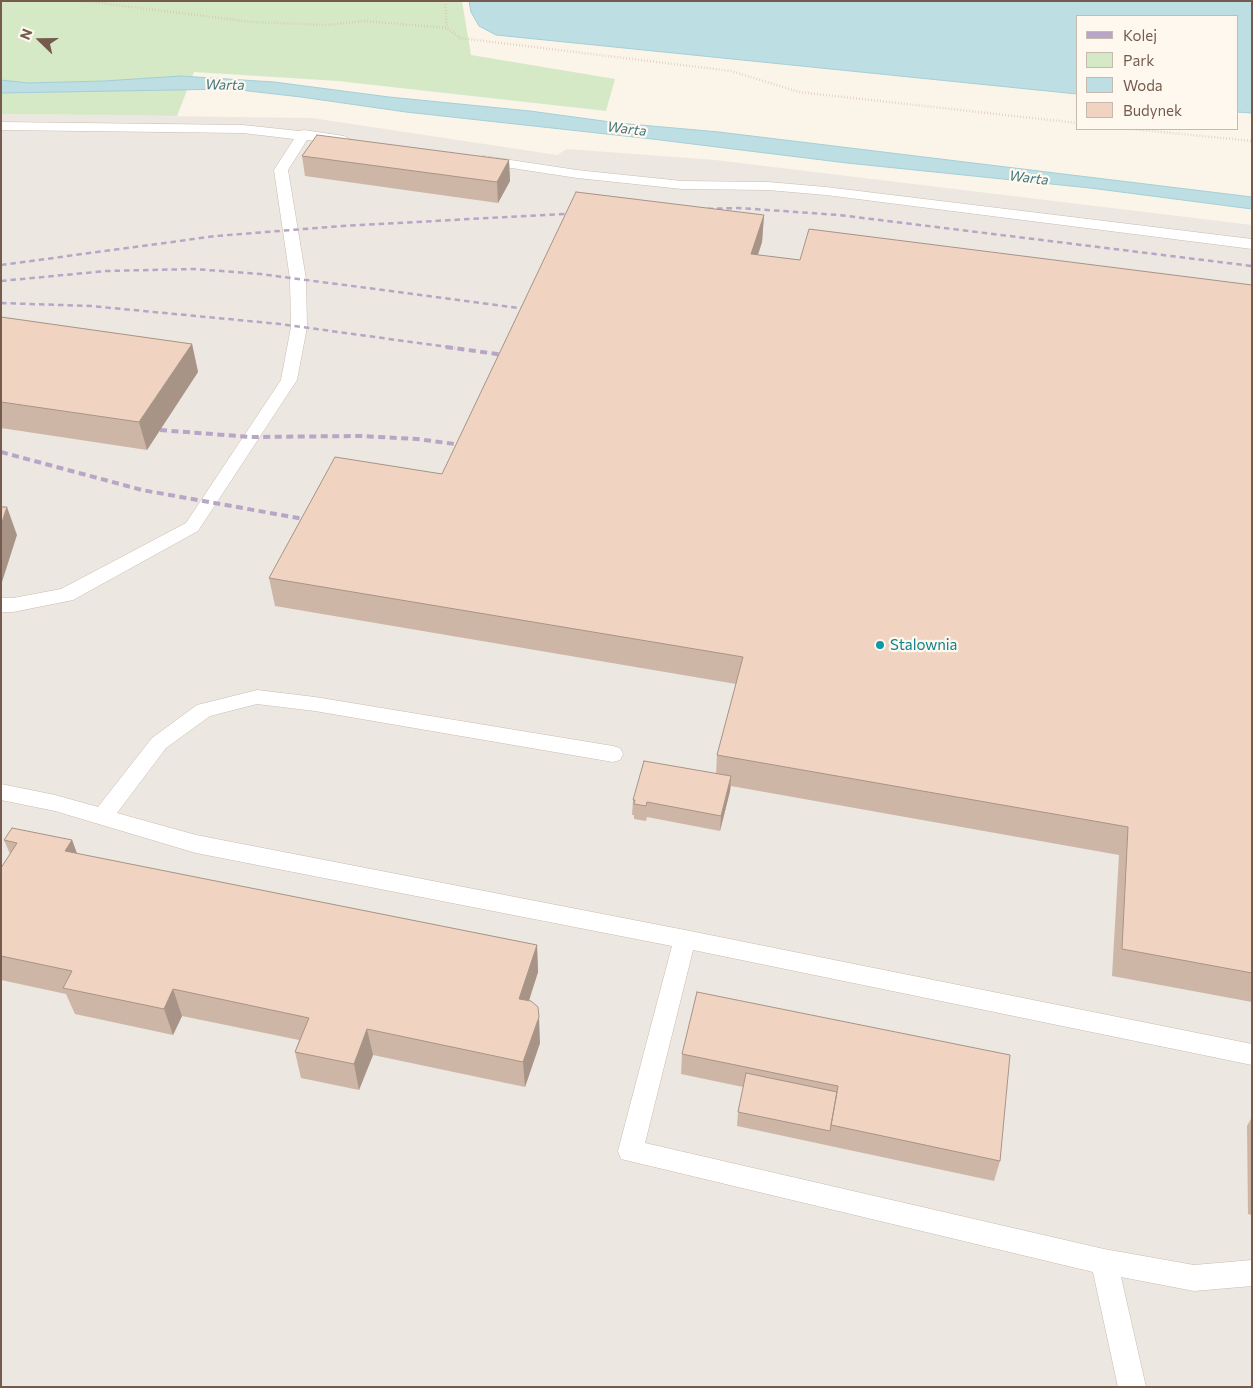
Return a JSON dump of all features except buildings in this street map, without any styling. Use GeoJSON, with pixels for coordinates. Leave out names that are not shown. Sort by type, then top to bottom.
{"type":"FeatureCollection","features":[{"type":"Feature","properties":{"kind":"lane"},"geometry":{"type":"LineString","coordinates":[[1,126],[243,129],[304,134],[362,143]]}},
{"type":"Feature","properties":{"kind":"lane"},"geometry":{"type":"LineString","coordinates":[[1,605],[13,605],[66,595],[192,527],[289,380],[299,327],[298,279],[281,170],[304,134]]}},
{"type":"Feature","properties":{"kind":"lane"},"geometry":{"type":"LineString","coordinates":[[470,158],[577,174],[682,185],[768,186],[826,191],[1252,244]]}},
{"type":"Feature","properties":{"kind":"lane"},"geometry":{"type":"LineString","coordinates":[[102,817],[159,743],[204,710],[257,697],[315,704],[613,754]]}},
{"type":"Feature","properties":{"kind":"lane"},"geometry":{"type":"LineString","coordinates":[[1,792],[55,803],[196,844],[685,939],[1252,1055]]}},
{"type":"Feature","properties":{"kind":"lane"},"geometry":{"type":"LineString","coordinates":[[685,939],[630,1151],[1104,1262],[1194,1278],[1252,1272]]}},
{"type":"Feature","properties":{"kind":"lane"},"geometry":{"type":"LineString","coordinates":[[1104,1262],[1132,1387]]}},
{"type":"Feature","properties":{"kind":"path"},"geometry":{"type":"LineString","coordinates":[[84,1],[252,22],[327,26],[365,21],[447,28],[460,38],[732,71],[799,92],[1076,123]]}},
{"type":"Feature","properties":{"kind":"path"},"geometry":{"type":"LineString","coordinates":[[445,1],[447,28]]}},
{"type":"Feature","properties":{"kind":"path"},"geometry":{"type":"LineString","coordinates":[[1141,130],[1252,141]]}},
{"type":"Feature","properties":{"kind":"shaded area"},"geometry":{"type":"Polygon","coordinates":[[[1,114],[312,118],[557,155],[567,149],[715,160],[1252,225],[1252,1387],[1,1387],[1,114]]]}},
{"type":"Feature","properties":{"kind":"green space"},"geometry":{"type":"Polygon","coordinates":[[[1,1],[462,1],[471,55],[615,79],[606,111],[338,81],[194,72],[177,116],[1,114],[1,1]]]}},
{"type":"Feature","properties":{"kind":"water"},"geometry":{"type":"Polygon","coordinates":[[[469,1],[1252,1],[1252,113],[1238,112],[1238,15],[1076,15],[1076,94],[496,35],[479,26],[471,12],[469,1]]]}},
{"type":"Feature","properties":{"kind":"water","name":"Warta"},"geometry":{"type":"Polygon","coordinates":[[[181,76],[274,82],[389,97],[530,111],[618,123],[719,132],[1252,197],[1252,209],[1090,188],[847,163],[406,112],[231,89],[1,93],[1,80],[28,83],[181,76]]]}},
{"type":"Feature","properties":{"kind":"railway"},"geometry":{"type":"LineString","coordinates":[[698,209],[739,208],[839,215],[1252,266]]}},
{"type":"Feature","properties":{"kind":"railway"},"geometry":{"type":"LineString","coordinates":[[1,265],[216,236],[342,226],[581,213]]}},
{"type":"Feature","properties":{"kind":"railway"},"geometry":{"type":"LineString","coordinates":[[1,281],[106,271],[194,269],[261,274],[534,310]]}},
{"type":"Feature","properties":{"kind":"railway"},"geometry":{"type":"LineString","coordinates":[[1,303],[91,306],[280,324],[455,348]]}},
{"type":"Feature","properties":{"kind":"railway"},"geometry":{"type":"LineString","coordinates":[[446,347],[512,356]]}},
{"type":"Feature","properties":{"kind":"railway"},"geometry":{"type":"LineString","coordinates":[[160,430],[251,437],[362,436],[417,439],[470,446]]}},
{"type":"Feature","properties":{"kind":"railway"},"geometry":{"type":"LineString","coordinates":[[1,452],[142,490],[315,521]]}},
{"type":"Feature","properties":{"kind":"place","name":"Stalownia"},"geometry":{"type":"Point","coordinates":[880,645]}}]}
